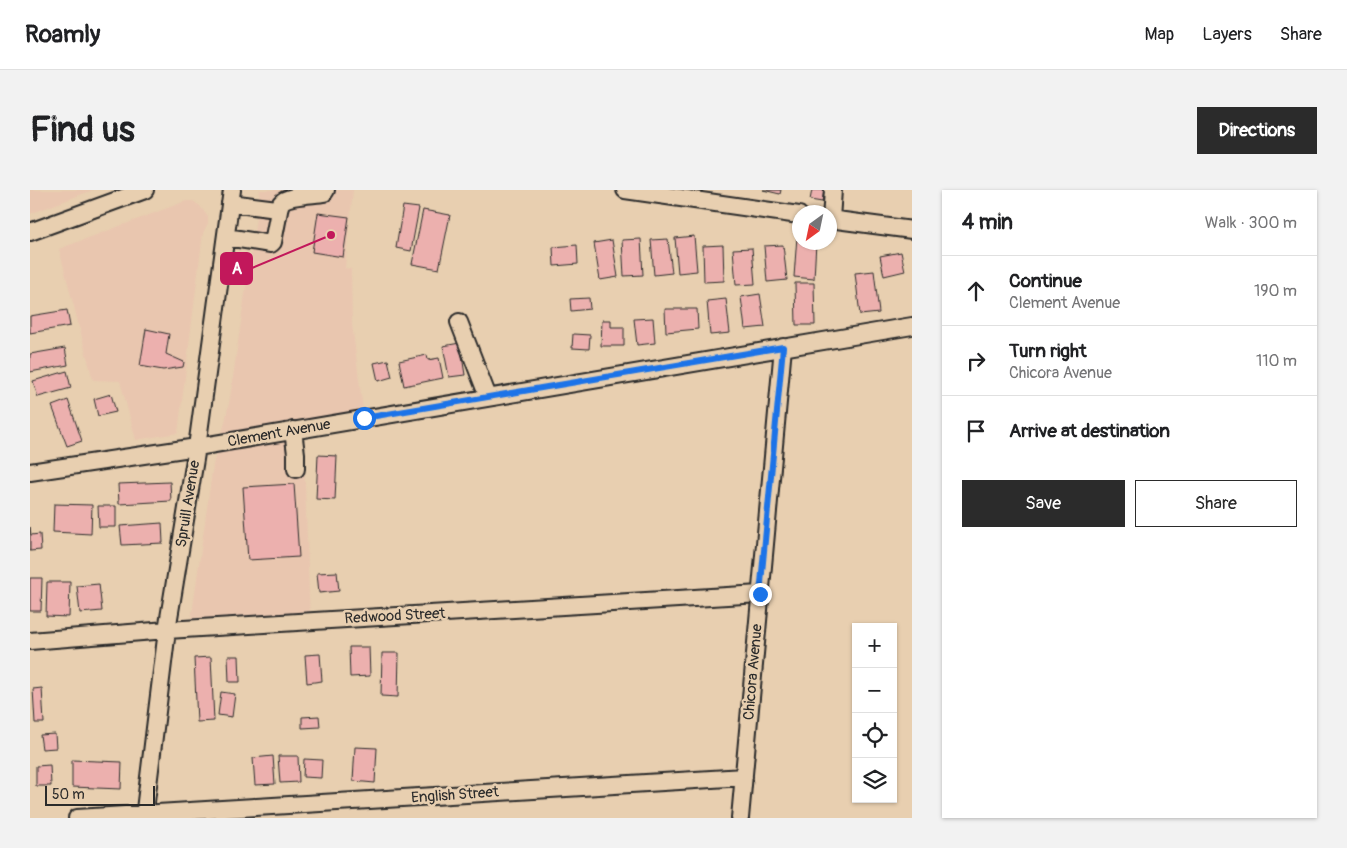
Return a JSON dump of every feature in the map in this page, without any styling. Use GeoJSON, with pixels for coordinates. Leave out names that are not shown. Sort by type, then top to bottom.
{"type":"FeatureCollection","features":[{"type":"Feature","properties":{"kind":"street"},"geometry":{"type":"LineString","coordinates":[[30,232],[145,190]]}},
{"type":"Feature","properties":{"kind":"street"},"geometry":{"type":"LineString","coordinates":[[226,237],[271,244],[274,242],[278,211],[282,202],[291,197],[309,196],[326,190]]}},
{"type":"Feature","properties":{"kind":"street"},"geometry":{"type":"LineString","coordinates":[[625,190],[792,214]]}},
{"type":"Feature","properties":{"kind":"street"},"geometry":{"type":"LineString","coordinates":[[831,205],[833,190]]}},
{"type":"Feature","properties":{"kind":"street"},"geometry":{"type":"LineString","coordinates":[[231,196],[278,211]]}},
{"type":"Feature","properties":{"kind":"street","name":"Spruill Avenue"},"geometry":{"type":"LineString","coordinates":[[144,816],[167,630],[197,447],[231,196]]}},
{"type":"Feature","properties":{"kind":"street"},"geometry":{"type":"LineString","coordinates":[[837,220],[912,230]]}},
{"type":"Feature","properties":{"kind":"street"},"geometry":{"type":"LineString","coordinates":[[459,322],[488,397]]}},
{"type":"Feature","properties":{"kind":"street","name":"Clement Avenue"},"geometry":{"type":"LineString","coordinates":[[30,472],[197,447],[912,326]]}},
{"type":"Feature","properties":{"kind":"street","name":"Chicora Avenue"},"geometry":{"type":"LineString","coordinates":[[740,818],[783,347]]}},
{"type":"Feature","properties":{"kind":"street"},"geometry":{"type":"LineString","coordinates":[[293,430],[296,469]]}},
{"type":"Feature","properties":{"kind":"street","name":"Redwood Street"},"geometry":{"type":"LineString","coordinates":[[30,641],[167,630],[760,594]]}},
{"type":"Feature","properties":{"kind":"street","name":"English Street"},"geometry":{"type":"LineString","coordinates":[[77,818],[144,816],[744,777]]}},
{"type":"Feature","properties":{"kind":"shaded area"},"geometry":{"type":"Polygon","coordinates":[[[30,190],[93,190],[30,214],[30,190]]]}},
{"type":"Feature","properties":{"kind":"shaded area"},"geometry":{"type":"Polygon","coordinates":[[[260,190],[353,190],[345,268],[351,269],[352,324],[364,418],[303,429],[310,621],[190,628],[213,465],[230,398],[260,190]]]}},
{"type":"Feature","properties":{"kind":"shaded area"},"geometry":{"type":"Polygon","coordinates":[[[186,201],[193,201],[200,206],[208,217],[208,223],[203,233],[178,433],[136,440],[120,381],[93,380],[59,249],[186,201]]]}},
{"type":"Feature","properties":{"kind":"building"},"geometry":{"type":"Polygon","coordinates":[[[763,190],[781,190],[780,194],[763,190]]]}},
{"type":"Feature","properties":{"kind":"building"},"geometry":{"type":"Polygon","coordinates":[[[812,190],[824,190],[822,202],[810,200],[812,190]]]}},
{"type":"Feature","properties":{"kind":"building"},"geometry":{"type":"Polygon","coordinates":[[[403,206],[419,208],[411,251],[396,248],[403,206]]]}},
{"type":"Feature","properties":{"kind":"building"},"geometry":{"type":"Polygon","coordinates":[[[423,210],[450,215],[439,269],[412,264],[423,210]]]}},
{"type":"Feature","properties":{"kind":"building"},"geometry":{"type":"Polygon","coordinates":[[[318,213],[349,217],[343,257],[312,252],[318,213]]]}},
{"type":"Feature","properties":{"kind":"building"},"geometry":{"type":"Polygon","coordinates":[[[694,236],[697,271],[678,273],[675,238],[694,236]]]}},
{"type":"Feature","properties":{"kind":"building"},"geometry":{"type":"Polygon","coordinates":[[[641,239],[643,275],[624,276],[622,240],[641,239]]]}},
{"type":"Feature","properties":{"kind":"building"},"geometry":{"type":"Polygon","coordinates":[[[668,239],[672,273],[654,275],[651,240],[668,239]]]}},
{"type":"Feature","properties":{"kind":"building"},"geometry":{"type":"Polygon","coordinates":[[[612,240],[618,277],[600,280],[594,243],[612,240]]]}},
{"type":"Feature","properties":{"kind":"building"},"geometry":{"type":"Polygon","coordinates":[[[577,245],[578,264],[554,266],[553,247],[577,245]]]}},
{"type":"Feature","properties":{"kind":"building"},"geometry":{"type":"Polygon","coordinates":[[[723,245],[724,281],[704,282],[703,246],[723,245]]]}},
{"type":"Feature","properties":{"kind":"building"},"geometry":{"type":"Polygon","coordinates":[[[783,245],[787,280],[767,282],[764,246],[783,245]]]}},
{"type":"Feature","properties":{"kind":"building"},"geometry":{"type":"Polygon","coordinates":[[[752,248],[755,284],[736,285],[733,249],[752,248]]]}},
{"type":"Feature","properties":{"kind":"building"},"geometry":{"type":"Polygon","coordinates":[[[796,250],[816,250],[814,279],[794,277],[796,250]]]}},
{"type":"Feature","properties":{"kind":"building"},"geometry":{"type":"Polygon","coordinates":[[[901,252],[905,271],[884,276],[880,256],[901,252]]]}},
{"type":"Feature","properties":{"kind":"building"},"geometry":{"type":"Polygon","coordinates":[[[874,271],[879,313],[860,315],[855,273],[874,271]]]}},
{"type":"Feature","properties":{"kind":"building"},"geometry":{"type":"Polygon","coordinates":[[[795,283],[814,283],[815,325],[796,325],[795,283]]]}},
{"type":"Feature","properties":{"kind":"building"},"geometry":{"type":"Polygon","coordinates":[[[760,294],[765,327],[745,329],[741,297],[760,294]]]}},
{"type":"Feature","properties":{"kind":"building"},"geometry":{"type":"Polygon","coordinates":[[[589,298],[590,309],[571,311],[570,299],[589,298]]]}},
{"type":"Feature","properties":{"kind":"building"},"geometry":{"type":"Polygon","coordinates":[[[726,299],[730,333],[710,335],[707,301],[726,299]]]}},
{"type":"Feature","properties":{"kind":"building"},"geometry":{"type":"Polygon","coordinates":[[[665,309],[697,309],[698,329],[666,332],[665,309]]]}},
{"type":"Feature","properties":{"kind":"building"},"geometry":{"type":"Polygon","coordinates":[[[67,310],[70,326],[30,333],[30,316],[67,310]]]}},
{"type":"Feature","properties":{"kind":"building"},"geometry":{"type":"Polygon","coordinates":[[[653,318],[655,343],[637,345],[634,319],[653,318]]]}},
{"type":"Feature","properties":{"kind":"building"},"geometry":{"type":"Polygon","coordinates":[[[602,320],[611,320],[611,327],[624,327],[624,346],[601,346],[602,320]]]}},
{"type":"Feature","properties":{"kind":"building"},"geometry":{"type":"Polygon","coordinates":[[[146,329],[169,334],[166,354],[184,362],[183,367],[163,370],[140,366],[146,329]]]}},
{"type":"Feature","properties":{"kind":"building"},"geometry":{"type":"Polygon","coordinates":[[[573,334],[590,335],[589,349],[572,348],[573,334]]]}},
{"type":"Feature","properties":{"kind":"building"},"geometry":{"type":"Polygon","coordinates":[[[460,343],[465,375],[449,377],[443,346],[460,343]]]}},
{"type":"Feature","properties":{"kind":"building"},"geometry":{"type":"Polygon","coordinates":[[[65,348],[68,365],[30,372],[30,354],[65,348]]]}},
{"type":"Feature","properties":{"kind":"building"},"geometry":{"type":"Polygon","coordinates":[[[427,355],[428,360],[439,358],[443,378],[404,386],[399,361],[427,355]]]}},
{"type":"Feature","properties":{"kind":"building"},"geometry":{"type":"Polygon","coordinates":[[[388,360],[392,377],[378,381],[374,363],[388,360]]]}},
{"type":"Feature","properties":{"kind":"building"},"geometry":{"type":"Polygon","coordinates":[[[67,371],[71,388],[38,397],[33,381],[67,371]]]}},
{"type":"Feature","properties":{"kind":"building"},"geometry":{"type":"Polygon","coordinates":[[[111,394],[116,412],[98,416],[94,399],[111,394]]]}},
{"type":"Feature","properties":{"kind":"building"},"geometry":{"type":"Polygon","coordinates":[[[68,400],[82,441],[67,446],[52,406],[68,400]]]}},
{"type":"Feature","properties":{"kind":"building"},"geometry":{"type":"Polygon","coordinates":[[[318,455],[337,456],[335,500],[316,499],[318,455]]]}},
{"type":"Feature","properties":{"kind":"building"},"geometry":{"type":"Polygon","coordinates":[[[170,482],[171,501],[119,504],[118,484],[170,482]]]}},
{"type":"Feature","properties":{"kind":"building"},"geometry":{"type":"Polygon","coordinates":[[[294,484],[299,557],[248,560],[243,487],[294,484]]]}},
{"type":"Feature","properties":{"kind":"building"},"geometry":{"type":"Polygon","coordinates":[[[54,504],[92,505],[91,534],[53,532],[54,504]]]}},
{"type":"Feature","properties":{"kind":"building"},"geometry":{"type":"Polygon","coordinates":[[[98,506],[116,506],[116,527],[99,527],[98,506]]]}},
{"type":"Feature","properties":{"kind":"building"},"geometry":{"type":"Polygon","coordinates":[[[162,523],[163,543],[122,545],[120,526],[162,523]]]}},
{"type":"Feature","properties":{"kind":"building"},"geometry":{"type":"Polygon","coordinates":[[[30,527],[31,535],[40,534],[41,550],[30,551],[30,527]]]}},
{"type":"Feature","properties":{"kind":"building"},"geometry":{"type":"Polygon","coordinates":[[[337,572],[339,591],[319,593],[317,573],[337,572]]]}},
{"type":"Feature","properties":{"kind":"building"},"geometry":{"type":"Polygon","coordinates":[[[30,578],[42,578],[41,611],[30,611],[30,578]]]}},
{"type":"Feature","properties":{"kind":"building"},"geometry":{"type":"Polygon","coordinates":[[[47,582],[70,582],[69,617],[46,616],[47,582]]]}},
{"type":"Feature","properties":{"kind":"building"},"geometry":{"type":"Polygon","coordinates":[[[99,584],[102,611],[80,613],[77,586],[99,584]]]}},
{"type":"Feature","properties":{"kind":"building"},"geometry":{"type":"Polygon","coordinates":[[[349,647],[369,647],[370,676],[350,677],[349,647]]]}},
{"type":"Feature","properties":{"kind":"building"},"geometry":{"type":"Polygon","coordinates":[[[382,653],[399,653],[398,697],[381,696],[382,653]]]}},
{"type":"Feature","properties":{"kind":"building"},"geometry":{"type":"Polygon","coordinates":[[[320,654],[322,681],[307,683],[305,655],[320,654]]]}},
{"type":"Feature","properties":{"kind":"building"},"geometry":{"type":"Polygon","coordinates":[[[228,656],[239,656],[240,682],[229,682],[228,656]]]}},
{"type":"Feature","properties":{"kind":"building"},"geometry":{"type":"Polygon","coordinates":[[[211,657],[214,721],[197,722],[194,658],[211,657]]]}},
{"type":"Feature","properties":{"kind":"building"},"geometry":{"type":"Polygon","coordinates":[[[42,688],[44,723],[35,723],[33,689],[42,688]]]}},
{"type":"Feature","properties":{"kind":"building"},"geometry":{"type":"Polygon","coordinates":[[[221,692],[235,694],[232,717],[218,715],[221,692]]]}},
{"type":"Feature","properties":{"kind":"building"},"geometry":{"type":"Polygon","coordinates":[[[319,716],[320,727],[302,728],[302,717],[319,716]]]}},
{"type":"Feature","properties":{"kind":"building"},"geometry":{"type":"Polygon","coordinates":[[[55,734],[56,748],[42,749],[40,735],[55,734]]]}},
{"type":"Feature","properties":{"kind":"building"},"geometry":{"type":"Polygon","coordinates":[[[355,747],[377,748],[375,783],[353,781],[355,747]]]}},
{"type":"Feature","properties":{"kind":"building"},"geometry":{"type":"Polygon","coordinates":[[[273,756],[275,784],[255,785],[253,758],[273,756]]]}},
{"type":"Feature","properties":{"kind":"building"},"geometry":{"type":"Polygon","coordinates":[[[278,756],[298,756],[299,782],[280,783],[278,756]]]}},
{"type":"Feature","properties":{"kind":"building"},"geometry":{"type":"Polygon","coordinates":[[[304,759],[322,760],[321,778],[303,777],[304,759]]]}},
{"type":"Feature","properties":{"kind":"building"},"geometry":{"type":"Polygon","coordinates":[[[72,760],[122,762],[121,789],[72,787],[72,760]]]}},
{"type":"Feature","properties":{"kind":"building"},"geometry":{"type":"Polygon","coordinates":[[[50,765],[51,786],[36,786],[36,766],[50,765]]]}},
{"type":"Feature","properties":{"kind":"place","name":"A"},"geometry":{"type":"Point","coordinates":[331,235]}},
{"type":"Feature","properties":{"kind":"route"},"geometry":{"type":"LineString","coordinates":[[364,418],[783,347],[760,594]]}}]}
